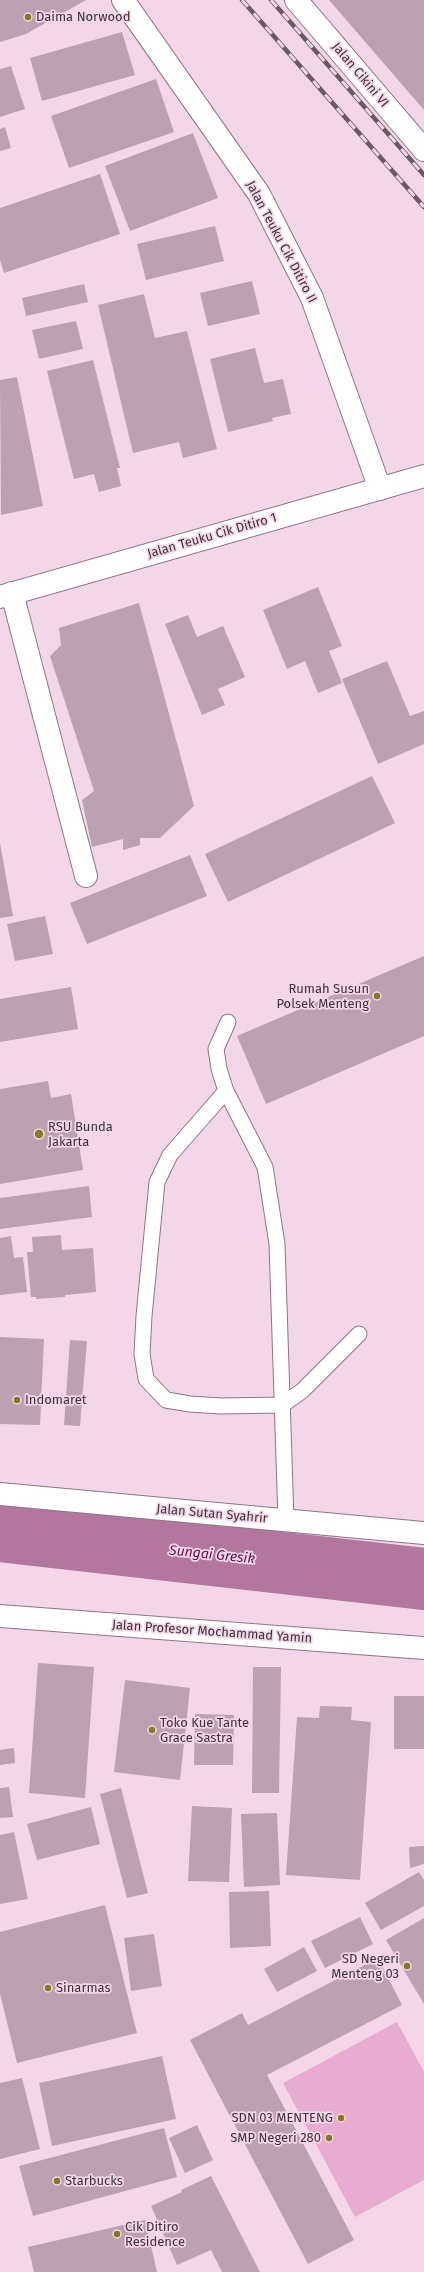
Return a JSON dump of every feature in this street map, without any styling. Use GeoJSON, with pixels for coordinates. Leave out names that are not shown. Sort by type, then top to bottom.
{"type":"FeatureCollection","features":[{"type":"Feature","properties":{"kind":"street","name":"Jalan Teuku Cik Ditiro II"},"geometry":{"type":"LineString","coordinates":[[123,0],[259,194],[312,298],[380,489]]}},
{"type":"Feature","properties":{"kind":"street","name":"Jalan Cikini VI"},"geometry":{"type":"LineString","coordinates":[[296,0],[424,150]]}},
{"type":"Feature","properties":{"kind":"street","name":"Jalan Teuku Cik Ditiro 1"},"geometry":{"type":"LineString","coordinates":[[6,595],[424,476]]}},
{"type":"Feature","properties":{"kind":"street"},"geometry":{"type":"LineString","coordinates":[[6,595],[86,876]]}},
{"type":"Feature","properties":{"kind":"street","name":"Jalan Sutan Syahrir"},"geometry":{"type":"LineString","coordinates":[[0,1494],[424,1533]]}},
{"type":"Feature","properties":{"kind":"street","name":"Jalan Profesor Mochammad Yamin"},"geometry":{"type":"LineString","coordinates":[[0,1616],[424,1648]]}},
{"type":"Feature","properties":{"kind":"lane"},"geometry":{"type":"LineString","coordinates":[[228,1022],[216,1049],[219,1069],[226,1090],[265,1167],[277,1244],[286,1520]]}},
{"type":"Feature","properties":{"kind":"lane"},"geometry":{"type":"LineString","coordinates":[[226,1090],[170,1155],[157,1182],[144,1316],[142,1354],[146,1379],[166,1400],[190,1404],[221,1406],[282,1405],[302,1392],[359,1334]]}},
{"type":"Feature","properties":{"kind":"shaded area"},"geometry":{"type":"Polygon","coordinates":[[[397,2022],[424,2072],[424,2180],[355,2217],[283,2083],[397,2022]]]}},
{"type":"Feature","properties":{"kind":"building","name":"Daima Norwood"},"geometry":{"type":"Polygon","coordinates":[[[0,0],[86,0],[26,34],[0,42],[0,0]]]}},
{"type":"Feature","properties":{"kind":"building"},"geometry":{"type":"Polygon","coordinates":[[[329,0],[424,0],[424,110],[373,51],[329,0]]]}},
{"type":"Feature","properties":{"kind":"building"},"geometry":{"type":"Polygon","coordinates":[[[122,32],[135,75],[42,101],[30,58],[122,32]]]}},
{"type":"Feature","properties":{"kind":"building"},"geometry":{"type":"Polygon","coordinates":[[[11,66],[25,109],[0,117],[0,69],[11,66]]]}},
{"type":"Feature","properties":{"kind":"building"},"geometry":{"type":"Polygon","coordinates":[[[156,79],[174,132],[69,168],[51,116],[156,79]]]}},
{"type":"Feature","properties":{"kind":"building"},"geometry":{"type":"Polygon","coordinates":[[[5,127],[11,148],[0,151],[0,129],[5,127]]]}},
{"type":"Feature","properties":{"kind":"building"},"geometry":{"type":"Polygon","coordinates":[[[193,133],[218,198],[130,231],[105,166],[193,133]]]}},
{"type":"Feature","properties":{"kind":"building"},"geometry":{"type":"Polygon","coordinates":[[[100,174],[120,234],[4,273],[0,260],[0,208],[100,174]]]}},
{"type":"Feature","properties":{"kind":"building"},"geometry":{"type":"Polygon","coordinates":[[[215,226],[224,261],[146,280],[137,244],[215,226]]]}},
{"type":"Feature","properties":{"kind":"building"},"geometry":{"type":"Polygon","coordinates":[[[252,281],[260,314],[208,326],[200,293],[252,281]]]}},
{"type":"Feature","properties":{"kind":"building"},"geometry":{"type":"Polygon","coordinates":[[[84,284],[88,302],[26,316],[22,298],[84,284]]]}},
{"type":"Feature","properties":{"kind":"building"},"geometry":{"type":"Polygon","coordinates":[[[144,294],[155,338],[187,331],[217,449],[183,458],[179,442],[133,453],[98,305],[144,294]]]}},
{"type":"Feature","properties":{"kind":"building"},"geometry":{"type":"Polygon","coordinates":[[[76,321],[83,349],[39,359],[32,330],[76,321]]]}},
{"type":"Feature","properties":{"kind":"building"},"geometry":{"type":"Polygon","coordinates":[[[255,348],[264,383],[283,379],[291,414],[272,418],[273,421],[228,432],[210,359],[255,348]]]}},
{"type":"Feature","properties":{"kind":"building"},"geometry":{"type":"Polygon","coordinates":[[[93,360],[120,468],[117,468],[121,486],[99,492],[94,474],[74,479],[47,371],[93,360]]]}},
{"type":"Feature","properties":{"kind":"building"},"geometry":{"type":"Polygon","coordinates":[[[17,377],[43,506],[1,515],[0,380],[17,377]]]}},
{"type":"Feature","properties":{"kind":"building"},"geometry":{"type":"Polygon","coordinates":[[[318,587],[342,646],[329,651],[342,683],[318,693],[305,661],[287,669],[263,610],[318,587]]]}},
{"type":"Feature","properties":{"kind":"building"},"geometry":{"type":"Polygon","coordinates":[[[139,603],[194,806],[160,838],[140,838],[140,845],[123,850],[123,839],[92,847],[82,800],[94,791],[50,656],[61,645],[59,628],[139,603]]]}},
{"type":"Feature","properties":{"kind":"building"},"geometry":{"type":"Polygon","coordinates":[[[188,615],[197,637],[223,626],[245,677],[218,689],[225,705],[202,715],[165,624],[188,615]]]}},
{"type":"Feature","properties":{"kind":"building"},"geometry":{"type":"Polygon","coordinates":[[[387,661],[410,716],[424,711],[424,744],[378,764],[342,679],[387,661]]]}},
{"type":"Feature","properties":{"kind":"building"},"geometry":{"type":"Polygon","coordinates":[[[372,776],[395,823],[228,902],[205,854],[372,776]]]}},
{"type":"Feature","properties":{"kind":"building"},"geometry":{"type":"Polygon","coordinates":[[[0,843],[13,916],[0,918],[0,843]]]}},
{"type":"Feature","properties":{"kind":"building"},"geometry":{"type":"Polygon","coordinates":[[[190,855],[207,896],[87,944],[70,903],[190,855]]]}},
{"type":"Feature","properties":{"kind":"building"},"geometry":{"type":"Polygon","coordinates":[[[45,916],[53,954],[15,961],[7,924],[45,916]]]}},
{"type":"Feature","properties":{"kind":"building","name":"Rumah Susun Polsek Menteng"},"geometry":{"type":"Polygon","coordinates":[[[424,956],[424,1036],[266,1104],[237,1036],[424,956]]]}},
{"type":"Feature","properties":{"kind":"building"},"geometry":{"type":"Polygon","coordinates":[[[71,987],[78,1029],[0,1042],[0,999],[71,987]]]}},
{"type":"Feature","properties":{"kind":"building","name":"RSU Bunda Jakarta"},"geometry":{"type":"Polygon","coordinates":[[[48,1081],[51,1098],[71,1094],[83,1170],[0,1184],[0,1089],[48,1081]]]}},
{"type":"Feature","properties":{"kind":"building"},"geometry":{"type":"Polygon","coordinates":[[[89,1186],[92,1217],[0,1229],[0,1198],[89,1186]]]}},
{"type":"Feature","properties":{"kind":"building"},"geometry":{"type":"Polygon","coordinates":[[[61,1235],[62,1250],[93,1248],[96,1292],[65,1295],[65,1297],[36,1299],[36,1297],[31,1297],[27,1252],[33,1252],[32,1237],[61,1235]]]}},
{"type":"Feature","properties":{"kind":"building"},"geometry":{"type":"Polygon","coordinates":[[[11,1236],[14,1258],[23,1257],[27,1292],[0,1295],[0,1238],[11,1236]]]}},
{"type":"Feature","properties":{"kind":"building"},"geometry":{"type":"Polygon","coordinates":[[[0,1337],[44,1339],[40,1425],[0,1424],[0,1337]]]}},
{"type":"Feature","properties":{"kind":"building"},"geometry":{"type":"Polygon","coordinates":[[[70,1340],[87,1341],[80,1426],[64,1425],[70,1340]]]}},
{"type":"Feature","properties":{"kind":"building"},"geometry":{"type":"Polygon","coordinates":[[[38,1663],[94,1667],[85,1798],[29,1793],[38,1663]]]}},
{"type":"Feature","properties":{"kind":"building"},"geometry":{"type":"Polygon","coordinates":[[[253,1667],[281,1667],[279,1793],[252,1793],[253,1667]]]}},
{"type":"Feature","properties":{"kind":"building","name":"Toko Kue Tante Grace Sastra"},"geometry":{"type":"Polygon","coordinates":[[[125,1680],[190,1688],[180,1780],[114,1772],[125,1680]]]}},
{"type":"Feature","properties":{"kind":"building"},"geometry":{"type":"Polygon","coordinates":[[[394,1696],[424,1696],[424,1749],[394,1749],[394,1696]]]}},
{"type":"Feature","properties":{"kind":"building"},"geometry":{"type":"Polygon","coordinates":[[[320,1706],[352,1707],[351,1720],[371,1722],[360,1880],[286,1875],[297,1717],[319,1718],[320,1706]]]}},
{"type":"Feature","properties":{"kind":"building"},"geometry":{"type":"Polygon","coordinates":[[[195,1714],[234,1715],[233,1765],[194,1765],[195,1714]]]}},
{"type":"Feature","properties":{"kind":"building"},"geometry":{"type":"Polygon","coordinates":[[[14,1748],[15,1763],[0,1765],[0,1750],[14,1748]]]}},
{"type":"Feature","properties":{"kind":"building"},"geometry":{"type":"Polygon","coordinates":[[[9,1787],[13,1817],[0,1818],[0,1788],[9,1787]]]}},
{"type":"Feature","properties":{"kind":"building"},"geometry":{"type":"Polygon","coordinates":[[[121,1788],[148,1893],[127,1898],[100,1794],[121,1788]]]}},
{"type":"Feature","properties":{"kind":"building"},"geometry":{"type":"Polygon","coordinates":[[[192,1806],[232,1808],[229,1882],[188,1881],[192,1806]]]}},
{"type":"Feature","properties":{"kind":"building"},"geometry":{"type":"Polygon","coordinates":[[[91,1807],[100,1844],[37,1860],[27,1824],[91,1807]]]}},
{"type":"Feature","properties":{"kind":"building"},"geometry":{"type":"Polygon","coordinates":[[[277,1813],[280,1885],[244,1887],[241,1814],[277,1813]]]}},
{"type":"Feature","properties":{"kind":"building"},"geometry":{"type":"Polygon","coordinates":[[[14,1832],[28,1899],[0,1904],[0,1835],[14,1832]]]}},
{"type":"Feature","properties":{"kind":"building"},"geometry":{"type":"Polygon","coordinates":[[[424,1846],[424,1864],[410,1868],[409,1847],[424,1846]]]}},
{"type":"Feature","properties":{"kind":"building"},"geometry":{"type":"Polygon","coordinates":[[[419,1872],[424,1880],[424,1906],[381,1930],[365,1903],[419,1872]]]}},
{"type":"Feature","properties":{"kind":"building"},"geometry":{"type":"Polygon","coordinates":[[[269,1891],[271,1946],[230,1948],[229,1892],[269,1891]]]}},
{"type":"Feature","properties":{"kind":"building"},"geometry":{"type":"Polygon","coordinates":[[[105,1905],[137,2033],[17,2063],[0,1994],[0,1932],[105,1905]]]}},
{"type":"Feature","properties":{"kind":"building"},"geometry":{"type":"Polygon","coordinates":[[[360,1917],[373,1944],[325,1968],[311,1941],[360,1917]]]}},
{"type":"Feature","properties":{"kind":"building"},"geometry":{"type":"Polygon","coordinates":[[[424,1918],[424,2004],[386,1940],[424,1918]]]}},
{"type":"Feature","properties":{"kind":"building"},"geometry":{"type":"Polygon","coordinates":[[[154,1934],[162,1986],[131,1991],[124,1938],[154,1934]]]}},
{"type":"Feature","properties":{"kind":"building"},"geometry":{"type":"Polygon","coordinates":[[[304,1947],[317,1971],[277,1992],[264,1969],[304,1947]]]}},
{"type":"Feature","properties":{"kind":"building"},"geometry":{"type":"Polygon","coordinates":[[[378,1958],[402,2005],[267,2075],[354,2240],[308,2264],[190,2040],[242,2013],[248,2025],[378,1958]]]}},
{"type":"Feature","properties":{"kind":"building"},"geometry":{"type":"Polygon","coordinates":[[[162,2056],[176,2119],[52,2146],[39,2083],[162,2056]]]}},
{"type":"Feature","properties":{"kind":"building"},"geometry":{"type":"Polygon","coordinates":[[[22,2078],[40,2149],[0,2159],[0,2083],[22,2078]]]}},
{"type":"Feature","properties":{"kind":"building"},"geometry":{"type":"Polygon","coordinates":[[[197,2125],[213,2160],[185,2173],[169,2138],[197,2125]]]}},
{"type":"Feature","properties":{"kind":"building"},"geometry":{"type":"Polygon","coordinates":[[[164,2128],[177,2177],[33,2216],[19,2166],[164,2128]]]}},
{"type":"Feature","properties":{"kind":"building"},"geometry":{"type":"Polygon","coordinates":[[[211,2176],[260,2272],[222,2272],[211,2250],[177,2265],[151,2206],[182,2192],[181,2190],[211,2176]]]}},
{"type":"Feature","properties":{"kind":"building","name":"Cik Ditiro Residence"},"geometry":{"type":"Polygon","coordinates":[[[145,2220],[157,2272],[34,2272],[28,2247],[145,2220]]]}},
{"type":"Feature","properties":{"kind":"waterway","name":"Sungai Gresik"},"geometry":{"type":"LineString","coordinates":[[0,1531],[424,1579]]}},
{"type":"Feature","properties":{"kind":"railway"},"geometry":{"type":"LineString","coordinates":[[242,0],[424,207]]}},
{"type":"Feature","properties":{"kind":"railway"},"geometry":{"type":"LineString","coordinates":[[271,0],[424,175]]}},
{"type":"Feature","properties":{"kind":"place","name":"Daima Norwood"},"geometry":{"type":"Point","coordinates":[28,17]}},
{"type":"Feature","properties":{"kind":"place","name":"Rumah Susun Polsek Menteng"},"geometry":{"type":"Point","coordinates":[377,996]}},
{"type":"Feature","properties":{"kind":"place","name":"RSU Bunda Jakarta"},"geometry":{"type":"Point","coordinates":[39,1134]}},
{"type":"Feature","properties":{"kind":"place","name":"Indomaret"},"geometry":{"type":"Point","coordinates":[17,1400]}},
{"type":"Feature","properties":{"kind":"place","name":"Toko Kue Tante Grace Sastra"},"geometry":{"type":"Point","coordinates":[152,1730]}},
{"type":"Feature","properties":{"kind":"place","name":"SD Negeri Menteng 03"},"geometry":{"type":"Point","coordinates":[407,1966]}},
{"type":"Feature","properties":{"kind":"place","name":"Sinarmas"},"geometry":{"type":"Point","coordinates":[48,1988]}},
{"type":"Feature","properties":{"kind":"place","name":"SDN 03 MENTENG"},"geometry":{"type":"Point","coordinates":[341,2118]}},
{"type":"Feature","properties":{"kind":"place","name":"SMP Negeri 280"},"geometry":{"type":"Point","coordinates":[329,2138]}},
{"type":"Feature","properties":{"kind":"place","name":"Starbucks"},"geometry":{"type":"Point","coordinates":[57,2181]}},
{"type":"Feature","properties":{"kind":"place","name":"Cik Ditiro Residence"},"geometry":{"type":"Point","coordinates":[117,2234]}}]}
